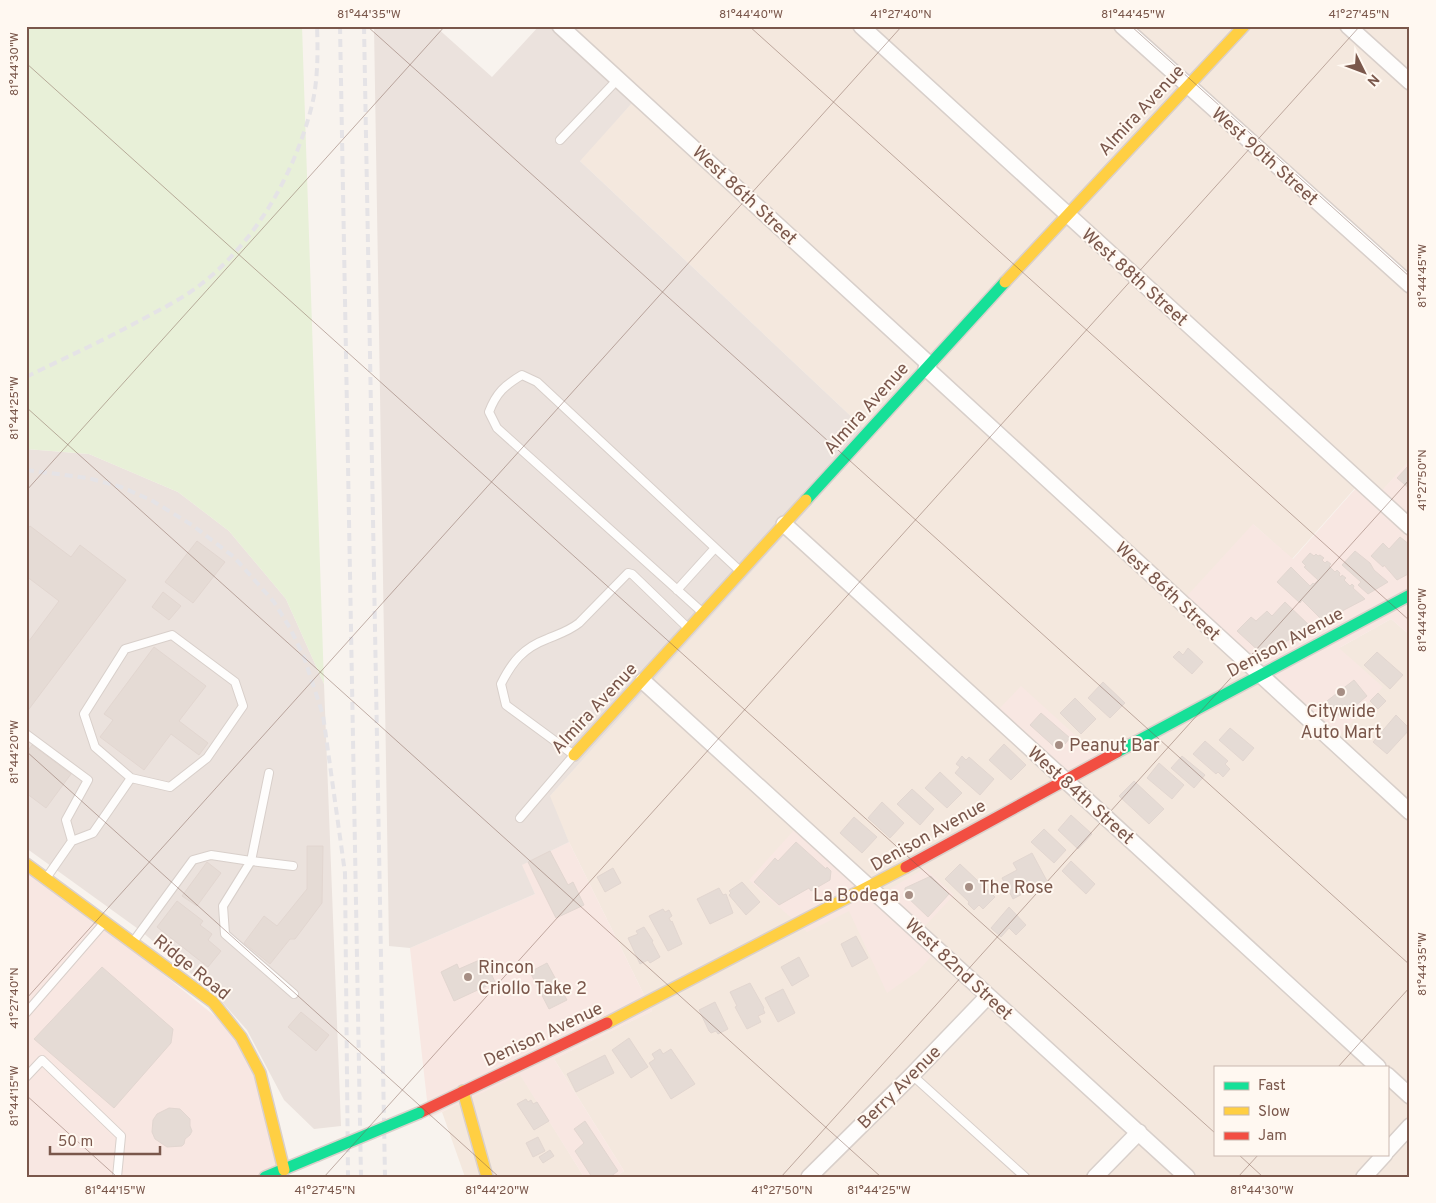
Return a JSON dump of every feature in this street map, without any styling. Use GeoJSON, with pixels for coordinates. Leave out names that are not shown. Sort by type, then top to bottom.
{"type":"FeatureCollection","features":[{"type":"Feature","properties":{"kind":"main road","name":"Almira Avenue"},"geometry":{"type":"LineString","coordinates":[[574,754],[643,681],[928,366],[1244,26]]}},
{"type":"Feature","properties":{"kind":"main road","name":"Denison Avenue"},"geometry":{"type":"LineString","coordinates":[[265,1177],[285,1173],[318,1155],[419,1113],[601,1026],[870,887],[1410,595]]}},
{"type":"Feature","properties":{"kind":"main road","name":"Ridge Road"},"geometry":{"type":"LineString","coordinates":[[26,864],[213,1002],[241,1037],[260,1073],[285,1173]]}},
{"type":"Feature","properties":{"kind":"main road"},"geometry":{"type":"LineString","coordinates":[[463,1091],[487,1177]]}},
{"type":"Feature","properties":{"kind":"street","name":"West 86th Street"},"geometry":{"type":"LineString","coordinates":[[560,26],[1259,675],[1410,812]]}},
{"type":"Feature","properties":{"kind":"street","name":"West 88th Street"},"geometry":{"type":"LineString","coordinates":[[861,26],[1410,527]]}},
{"type":"Feature","properties":{"kind":"street","name":"West 90th Street"},"geometry":{"type":"LineString","coordinates":[[1122,26],[1410,285]]}},
{"type":"Feature","properties":{"kind":"street"},"geometry":{"type":"LineString","coordinates":[[1348,26],[1410,82]]}},
{"type":"Feature","properties":{"kind":"street","name":"West 84th Street"},"geometry":{"type":"LineString","coordinates":[[784,524],[1377,1066]]}},
{"type":"Feature","properties":{"kind":"street","name":"West 82nd Street"},"geometry":{"type":"LineString","coordinates":[[643,681],[1187,1177]]}},
{"type":"Feature","properties":{"kind":"street","name":"Berry Avenue"},"geometry":{"type":"LineString","coordinates":[[809,1177],[912,1076],[988,996]]}},
{"type":"Feature","properties":{"kind":"street"},"geometry":{"type":"LineString","coordinates":[[1388,1077],[1410,1096]]}},
{"type":"Feature","properties":{"kind":"street"},"geometry":{"type":"LineString","coordinates":[[1388,1150],[1410,1126]]}},
{"type":"Feature","properties":{"kind":"street"},"geometry":{"type":"LineString","coordinates":[[1095,1177],[1139,1132]]}},
{"type":"Feature","properties":{"kind":"street"},"geometry":{"type":"LineString","coordinates":[[1364,1177],[1383,1156]]}},
{"type":"Feature","properties":{"kind":"lane"},"geometry":{"type":"LineString","coordinates":[[560,140],[618,79]]}},
{"type":"Feature","properties":{"kind":"lane"},"geometry":{"type":"LineString","coordinates":[[704,613],[497,428],[489,412],[494,399],[508,383],[522,375],[537,382],[741,572]]}},
{"type":"Feature","properties":{"kind":"lane"},"geometry":{"type":"LineString","coordinates":[[677,590],[715,548]]}},
{"type":"Feature","properties":{"kind":"lane"},"geometry":{"type":"LineString","coordinates":[[574,754],[506,705],[501,684],[518,656],[545,640],[570,631],[628,573],[632,574],[689,629]]}},
{"type":"Feature","properties":{"kind":"lane"},"geometry":{"type":"LineString","coordinates":[[172,635],[235,682],[243,706],[207,758],[170,787],[131,778],[95,747],[84,714],[125,649],[172,635]]}},
{"type":"Feature","properties":{"kind":"lane"},"geometry":{"type":"LineString","coordinates":[[26,734],[88,780],[66,820],[72,841]]}},
{"type":"Feature","properties":{"kind":"lane","name":"Almira Avenue"},"geometry":{"type":"LineString","coordinates":[[520,818],[574,754]]}},
{"type":"Feature","properties":{"kind":"lane"},"geometry":{"type":"LineString","coordinates":[[269,773],[251,862],[223,906],[226,934],[294,994]]}},
{"type":"Feature","properties":{"kind":"lane"},"geometry":{"type":"LineString","coordinates":[[46,878],[72,841],[93,833],[131,778]]}},
{"type":"Feature","properties":{"kind":"lane"},"geometry":{"type":"LineString","coordinates":[[133,942],[193,860],[211,855],[251,862],[294,866]]}},
{"type":"Feature","properties":{"kind":"lane"},"geometry":{"type":"LineString","coordinates":[[26,1014],[105,921]]}},
{"type":"Feature","properties":{"kind":"lane"},"geometry":{"type":"LineString","coordinates":[[26,1077],[42,1060],[121,1136],[117,1177]]}},
{"type":"Feature","properties":{"kind":"lane"},"geometry":{"type":"LineString","coordinates":[[912,1076],[1026,1177]]}},
{"type":"Feature","properties":{"kind":"shaded area"},"geometry":{"type":"Polygon","coordinates":[[[374,26],[435,26],[492,77],[539,26],[552,26],[633,102],[580,161],[873,437],[550,796],[569,842],[522,865],[535,894],[410,948],[389,946],[374,26]]]}},
{"type":"Feature","properties":{"kind":"shaded area"},"geometry":{"type":"Polygon","coordinates":[[[552,26],[1410,26],[1410,460],[1372,502],[1356,487],[1292,559],[1253,524],[1339,648],[1391,619],[1410,635],[1410,1177],[616,1177],[624,1171],[554,1059],[652,1011],[549,797],[873,437],[579,160],[633,102],[552,26]],[[796,828],[849,911],[943,943],[924,927],[873,899],[796,828]]]}},
{"type":"Feature","properties":{"kind":"shaded area"},"geometry":{"type":"Polygon","coordinates":[[[26,449],[89,454],[178,492],[229,531],[286,599],[324,684],[341,1126],[314,1129],[284,1100],[247,1030],[215,994],[141,931],[26,848],[26,449]]]}},
{"type":"Feature","properties":{"kind":"shaded area"},"geometry":{"type":"Polygon","coordinates":[[[1410,460],[1410,635],[1391,619],[1339,648],[1383,687],[1340,735],[1186,597],[1253,524],[1293,559],[1357,487],[1372,501],[1410,460]]]}},
{"type":"Feature","properties":{"kind":"shaded area"},"geometry":{"type":"Polygon","coordinates":[[[1021,686],[1097,755],[1066,772],[998,710],[1021,686]]]}},
{"type":"Feature","properties":{"kind":"shaded area"},"geometry":{"type":"Polygon","coordinates":[[[796,828],[873,899],[925,868],[954,895],[924,927],[943,943],[918,971],[887,993],[849,911],[807,932],[749,880],[796,828]]]}},
{"type":"Feature","properties":{"kind":"shaded area"},"geometry":{"type":"Polygon","coordinates":[[[569,842],[652,1011],[554,1059],[624,1171],[616,1177],[584,1177],[520,1075],[429,1118],[410,948],[535,894],[521,865],[569,842]]]}},
{"type":"Feature","properties":{"kind":"shaded area"},"geometry":{"type":"Polygon","coordinates":[[[26,864],[241,1037],[284,1170],[265,1177],[26,1177],[26,864]]]}},
{"type":"Feature","properties":{"kind":"shaded area"},"geometry":{"type":"Polygon","coordinates":[[[520,1074],[584,1177],[465,1177],[442,1112],[520,1074]]]}},
{"type":"Feature","properties":{"kind":"green space"},"geometry":{"type":"Polygon","coordinates":[[[26,26],[302,26],[324,684],[286,599],[229,531],[178,492],[89,454],[26,449],[26,26]]]}},
{"type":"Feature","properties":{"kind":"building"},"geometry":{"type":"Polygon","coordinates":[[[1410,466],[1410,489],[1397,478],[1410,466]]]}},
{"type":"Feature","properties":{"kind":"building"},"geometry":{"type":"Polygon","coordinates":[[[30,526],[71,557],[80,545],[126,580],[26,713],[26,645],[59,601],[26,576],[26,531],[30,526]]]}},
{"type":"Feature","properties":{"kind":"building"},"geometry":{"type":"Polygon","coordinates":[[[1400,537],[1410,545],[1410,573],[1397,580],[1384,565],[1383,567],[1371,556],[1383,543],[1389,549],[1400,537]]]}},
{"type":"Feature","properties":{"kind":"building"},"geometry":{"type":"Polygon","coordinates":[[[197,541],[225,562],[193,603],[165,582],[197,541]]]}},
{"type":"Feature","properties":{"kind":"building"},"geometry":{"type":"Polygon","coordinates":[[[1355,551],[1370,563],[1374,570],[1388,582],[1368,594],[1358,585],[1361,582],[1342,565],[1355,551]]]}},
{"type":"Feature","properties":{"kind":"building"},"geometry":{"type":"Polygon","coordinates":[[[1310,553],[1324,558],[1322,560],[1325,563],[1327,561],[1331,564],[1329,566],[1335,572],[1337,570],[1341,577],[1342,575],[1346,578],[1344,580],[1350,586],[1352,584],[1353,588],[1365,599],[1323,621],[1302,600],[1300,603],[1277,582],[1291,567],[1310,586],[1314,584],[1318,580],[1304,567],[1306,566],[1302,562],[1310,553]]]}},
{"type":"Feature","properties":{"kind":"building"},"geometry":{"type":"Polygon","coordinates":[[[163,592],[181,606],[169,620],[152,607],[163,592]]]}},
{"type":"Feature","properties":{"kind":"building"},"geometry":{"type":"Polygon","coordinates":[[[1285,602],[1312,628],[1262,654],[1237,631],[1251,617],[1256,621],[1267,611],[1272,616],[1285,602]]]}},
{"type":"Feature","properties":{"kind":"building"},"geometry":{"type":"Polygon","coordinates":[[[154,647],[206,686],[179,721],[208,743],[199,755],[171,734],[144,770],[100,737],[113,720],[104,714],[154,647]]]}},
{"type":"Feature","properties":{"kind":"building"},"geometry":{"type":"Polygon","coordinates":[[[1188,648],[1203,662],[1192,674],[1173,657],[1179,651],[1183,655],[1188,648]]]}},
{"type":"Feature","properties":{"kind":"building"},"geometry":{"type":"Polygon","coordinates":[[[1377,652],[1403,675],[1390,689],[1364,665],[1377,652]]]}},
{"type":"Feature","properties":{"kind":"building"},"geometry":{"type":"Polygon","coordinates":[[[1354,680],[1367,696],[1341,718],[1327,701],[1354,680]]]}},
{"type":"Feature","properties":{"kind":"building"},"geometry":{"type":"Polygon","coordinates":[[[1103,682],[1125,703],[1110,718],[1088,698],[1103,682]]]}},
{"type":"Feature","properties":{"kind":"building"},"geometry":{"type":"Polygon","coordinates":[[[1378,693],[1386,701],[1378,709],[1370,701],[1378,693]]]}},
{"type":"Feature","properties":{"kind":"building"},"geometry":{"type":"Polygon","coordinates":[[[1075,698],[1096,719],[1081,734],[1060,713],[1075,698]]]}},
{"type":"Feature","properties":{"kind":"building"},"geometry":{"type":"Polygon","coordinates":[[[1041,713],[1070,738],[1059,751],[1030,725],[1041,713]]]}},
{"type":"Feature","properties":{"kind":"building"},"geometry":{"type":"Polygon","coordinates":[[[1396,715],[1410,729],[1387,754],[1373,742],[1396,715]]]}},
{"type":"Feature","properties":{"kind":"building"},"geometry":{"type":"Polygon","coordinates":[[[1230,728],[1254,748],[1243,761],[1219,740],[1230,728]]]}},
{"type":"Feature","properties":{"kind":"building"},"geometry":{"type":"Polygon","coordinates":[[[1205,741],[1228,761],[1225,764],[1230,769],[1223,777],[1218,772],[1216,774],[1193,754],[1205,741]]]}},
{"type":"Feature","properties":{"kind":"building"},"geometry":{"type":"Polygon","coordinates":[[[1004,744],[1026,765],[1011,780],[989,760],[1004,744]]]}},
{"type":"Feature","properties":{"kind":"building"},"geometry":{"type":"Polygon","coordinates":[[[32,745],[71,774],[46,808],[26,793],[26,753],[32,745]]]}},
{"type":"Feature","properties":{"kind":"building"},"geometry":{"type":"Polygon","coordinates":[[[962,756],[966,760],[969,757],[994,779],[980,795],[955,773],[960,767],[956,764],[962,756]]]}},
{"type":"Feature","properties":{"kind":"building"},"geometry":{"type":"Polygon","coordinates":[[[1182,756],[1205,775],[1194,788],[1171,768],[1182,756]]]}},
{"type":"Feature","properties":{"kind":"building"},"geometry":{"type":"Polygon","coordinates":[[[1159,763],[1184,785],[1172,799],[1147,778],[1159,763]]]}},
{"type":"Feature","properties":{"kind":"building"},"geometry":{"type":"Polygon","coordinates":[[[940,772],[962,793],[947,808],[925,788],[940,772]]]}},
{"type":"Feature","properties":{"kind":"building"},"geometry":{"type":"Polygon","coordinates":[[[1134,781],[1164,809],[1149,824],[1119,796],[1134,781]]]}},
{"type":"Feature","properties":{"kind":"building"},"geometry":{"type":"Polygon","coordinates":[[[912,789],[934,809],[920,825],[897,804],[912,789]]]}},
{"type":"Feature","properties":{"kind":"building"},"geometry":{"type":"Polygon","coordinates":[[[882,802],[904,823],[890,838],[868,818],[882,802]]]}},
{"type":"Feature","properties":{"kind":"building"},"geometry":{"type":"Polygon","coordinates":[[[1071,815],[1092,834],[1078,849],[1058,830],[1071,815]]]}},
{"type":"Feature","properties":{"kind":"building"},"geometry":{"type":"Polygon","coordinates":[[[854,817],[877,837],[862,853],[840,833],[854,817]]]}},
{"type":"Feature","properties":{"kind":"building"},"geometry":{"type":"Polygon","coordinates":[[[1044,829],[1066,850],[1054,863],[1031,842],[1044,829]]]}},
{"type":"Feature","properties":{"kind":"building"},"geometry":{"type":"Polygon","coordinates":[[[796,842],[826,869],[827,867],[831,871],[830,880],[811,891],[809,888],[779,905],[754,882],[775,858],[778,861],[796,842]]]}},
{"type":"Feature","properties":{"kind":"building"},"geometry":{"type":"Polygon","coordinates":[[[307,846],[323,846],[322,903],[295,939],[290,939],[270,964],[244,943],[264,916],[277,926],[307,889],[307,846]]]}},
{"type":"Feature","properties":{"kind":"building"},"geometry":{"type":"Polygon","coordinates":[[[550,851],[568,885],[573,882],[584,905],[556,918],[528,862],[550,851]]]}},
{"type":"Feature","properties":{"kind":"building"},"geometry":{"type":"Polygon","coordinates":[[[1032,853],[1047,881],[1013,899],[1002,878],[1017,870],[1013,863],[1032,853]]]}},
{"type":"Feature","properties":{"kind":"building"},"geometry":{"type":"Polygon","coordinates":[[[1071,861],[1095,884],[1086,894],[1062,871],[1071,861]]]}},
{"type":"Feature","properties":{"kind":"building"},"geometry":{"type":"Polygon","coordinates":[[[207,862],[221,873],[197,906],[182,896],[207,862]]]}},
{"type":"Feature","properties":{"kind":"building","name":"The Rose"},"geometry":{"type":"Polygon","coordinates":[[[960,864],[995,897],[983,909],[979,905],[974,910],[968,904],[969,902],[945,879],[960,864]]]}},
{"type":"Feature","properties":{"kind":"building"},"geometry":{"type":"Polygon","coordinates":[[[613,868],[621,883],[605,892],[597,877],[613,868]]]}},
{"type":"Feature","properties":{"kind":"building"},"geometry":{"type":"Polygon","coordinates":[[[931,876],[949,894],[928,917],[905,895],[905,888],[931,876]]]}},
{"type":"Feature","properties":{"kind":"building"},"geometry":{"type":"Polygon","coordinates":[[[742,882],[760,902],[746,915],[729,895],[731,893],[729,891],[742,882]]]}},
{"type":"Feature","properties":{"kind":"building"},"geometry":{"type":"Polygon","coordinates":[[[719,888],[723,895],[726,894],[733,913],[710,924],[697,899],[719,888]]]}},
{"type":"Feature","properties":{"kind":"building"},"geometry":{"type":"Polygon","coordinates":[[[177,901],[203,921],[200,925],[212,934],[208,940],[221,951],[208,967],[157,927],[177,901]]]}},
{"type":"Feature","properties":{"kind":"building"},"geometry":{"type":"Polygon","coordinates":[[[1009,907],[1026,925],[1016,935],[1009,928],[1001,937],[991,928],[1009,907]]]}},
{"type":"Feature","properties":{"kind":"building"},"geometry":{"type":"Polygon","coordinates":[[[663,909],[665,912],[669,910],[672,916],[669,918],[682,944],[668,951],[649,916],[663,909]]]}},
{"type":"Feature","properties":{"kind":"building"},"geometry":{"type":"Polygon","coordinates":[[[644,927],[660,957],[650,963],[648,960],[640,964],[628,938],[638,934],[636,931],[644,927]]]}},
{"type":"Feature","properties":{"kind":"building"},"geometry":{"type":"Polygon","coordinates":[[[856,936],[868,958],[852,967],[841,944],[856,936]]]}},
{"type":"Feature","properties":{"kind":"building"},"geometry":{"type":"Polygon","coordinates":[[[799,957],[809,976],[792,986],[781,967],[799,957]]]}},
{"type":"Feature","properties":{"kind":"building","name":"Rincon Criollo Take 2"},"geometry":{"type":"Polygon","coordinates":[[[484,958],[495,982],[454,1001],[441,972],[457,964],[459,969],[484,958]]]}},
{"type":"Feature","properties":{"kind":"building"},"geometry":{"type":"Polygon","coordinates":[[[547,963],[567,1000],[549,1009],[530,972],[547,963]]]}},
{"type":"Feature","properties":{"kind":"building"},"geometry":{"type":"Polygon","coordinates":[[[102,967],[173,1029],[171,1043],[114,1108],[34,1039],[102,967]]]}},
{"type":"Feature","properties":{"kind":"building"},"geometry":{"type":"Polygon","coordinates":[[[750,983],[765,1013],[758,1016],[761,1022],[747,1029],[735,1007],[737,1006],[730,992],[750,983]]]}},
{"type":"Feature","properties":{"kind":"building"},"geometry":{"type":"Polygon","coordinates":[[[783,989],[795,1013],[778,1022],[765,998],[783,989]]]}},
{"type":"Feature","properties":{"kind":"building"},"geometry":{"type":"Polygon","coordinates":[[[715,1002],[728,1029],[718,1034],[716,1031],[711,1033],[709,1031],[699,1010],[715,1002]]]}},
{"type":"Feature","properties":{"kind":"building"},"geometry":{"type":"Polygon","coordinates":[[[301,1012],[329,1035],[316,1051],[288,1027],[301,1012]]]}},
{"type":"Feature","properties":{"kind":"building"},"geometry":{"type":"Polygon","coordinates":[[[629,1038],[648,1067],[631,1078],[612,1050],[629,1038]]]}},
{"type":"Feature","properties":{"kind":"building"},"geometry":{"type":"Polygon","coordinates":[[[660,1049],[663,1054],[671,1049],[695,1084],[671,1099],[649,1063],[655,1059],[652,1054],[660,1049]]]}},
{"type":"Feature","properties":{"kind":"building"},"geometry":{"type":"Polygon","coordinates":[[[605,1055],[614,1073],[576,1092],[567,1074],[605,1055]]]}},
{"type":"Feature","properties":{"kind":"building"},"geometry":{"type":"Polygon","coordinates":[[[526,1099],[528,1102],[531,1100],[533,1104],[537,1102],[549,1121],[534,1130],[517,1104],[526,1099]]]}},
{"type":"Feature","properties":{"kind":"building"},"geometry":{"type":"Polygon","coordinates":[[[169,1108],[180,1109],[190,1119],[192,1131],[182,1146],[167,1147],[155,1139],[152,1132],[153,1120],[157,1114],[169,1108]]]}},
{"type":"Feature","properties":{"kind":"building"},"geometry":{"type":"Polygon","coordinates":[[[585,1121],[618,1171],[610,1177],[592,1177],[575,1151],[584,1143],[574,1129],[585,1121]]]}},
{"type":"Feature","properties":{"kind":"building"},"geometry":{"type":"Polygon","coordinates":[[[538,1137],[545,1151],[533,1157],[526,1143],[538,1137]]]}},
{"type":"Feature","properties":{"kind":"building"},"geometry":{"type":"Polygon","coordinates":[[[550,1150],[554,1156],[543,1163],[539,1157],[550,1150]]]}},
{"type":"Feature","properties":{"kind":"railway"},"geometry":{"type":"LineString","coordinates":[[26,377],[113,335],[179,299],[200,285],[239,248],[271,204],[284,180],[305,130],[315,86],[317,26]]}},
{"type":"Feature","properties":{"kind":"railway"},"geometry":{"type":"LineString","coordinates":[[340,26],[361,1177]]}},
{"type":"Feature","properties":{"kind":"railway"},"geometry":{"type":"LineString","coordinates":[[364,26],[385,1177]]}},
{"type":"Feature","properties":{"kind":"railway"},"geometry":{"type":"LineString","coordinates":[[26,470],[88,478],[121,487],[151,500],[192,525],[234,557],[274,602],[290,628],[304,657],[323,715],[345,873],[348,1177]]}},
{"type":"Feature","properties":{"kind":"traffic: fast"},"geometry":{"type":"LineString","coordinates":[[806,500],[1005,282]]}},
{"type":"Feature","properties":{"kind":"traffic: fast"},"geometry":{"type":"LineString","coordinates":[[1117,752],[1410,595]]}},
{"type":"Feature","properties":{"kind":"traffic: fast"},"geometry":{"type":"LineString","coordinates":[[318,1155],[419,1113]]}},
{"type":"Feature","properties":{"kind":"traffic: fast"},"geometry":{"type":"LineString","coordinates":[[265,1177],[318,1155]]}},
{"type":"Feature","properties":{"kind":"traffic: slow"},"geometry":{"type":"LineString","coordinates":[[1005,282],[1244,26]]}},
{"type":"Feature","properties":{"kind":"traffic: slow"},"geometry":{"type":"LineString","coordinates":[[574,755],[806,500]]}},
{"type":"Feature","properties":{"kind":"traffic: slow"},"geometry":{"type":"LineString","coordinates":[[26,864],[213,1002],[241,1037],[260,1073],[284,1170]]}},
{"type":"Feature","properties":{"kind":"traffic: slow"},"geometry":{"type":"LineString","coordinates":[[607,1023],[906,867]]}},
{"type":"Feature","properties":{"kind":"traffic: slow"},"geometry":{"type":"LineString","coordinates":[[463,1091],[487,1177]]}},
{"type":"Feature","properties":{"kind":"traffic: jam"},"geometry":{"type":"LineString","coordinates":[[906,867],[1117,752]]}},
{"type":"Feature","properties":{"kind":"traffic: jam"},"geometry":{"type":"LineString","coordinates":[[419,1113],[607,1023]]}},
{"type":"Feature","properties":{"kind":"place","name":"Citywide Auto Mart"},"geometry":{"type":"Point","coordinates":[1341,692]}},
{"type":"Feature","properties":{"kind":"place","name":"Peanut Bar"},"geometry":{"type":"Point","coordinates":[1059,745]}},
{"type":"Feature","properties":{"kind":"place","name":"The Rose"},"geometry":{"type":"Point","coordinates":[969,887]}},
{"type":"Feature","properties":{"kind":"place","name":"La Bodega"},"geometry":{"type":"Point","coordinates":[909,895]}},
{"type":"Feature","properties":{"kind":"place","name":"Rincon Criollo Take 2"},"geometry":{"type":"Point","coordinates":[468,977]}}]}
